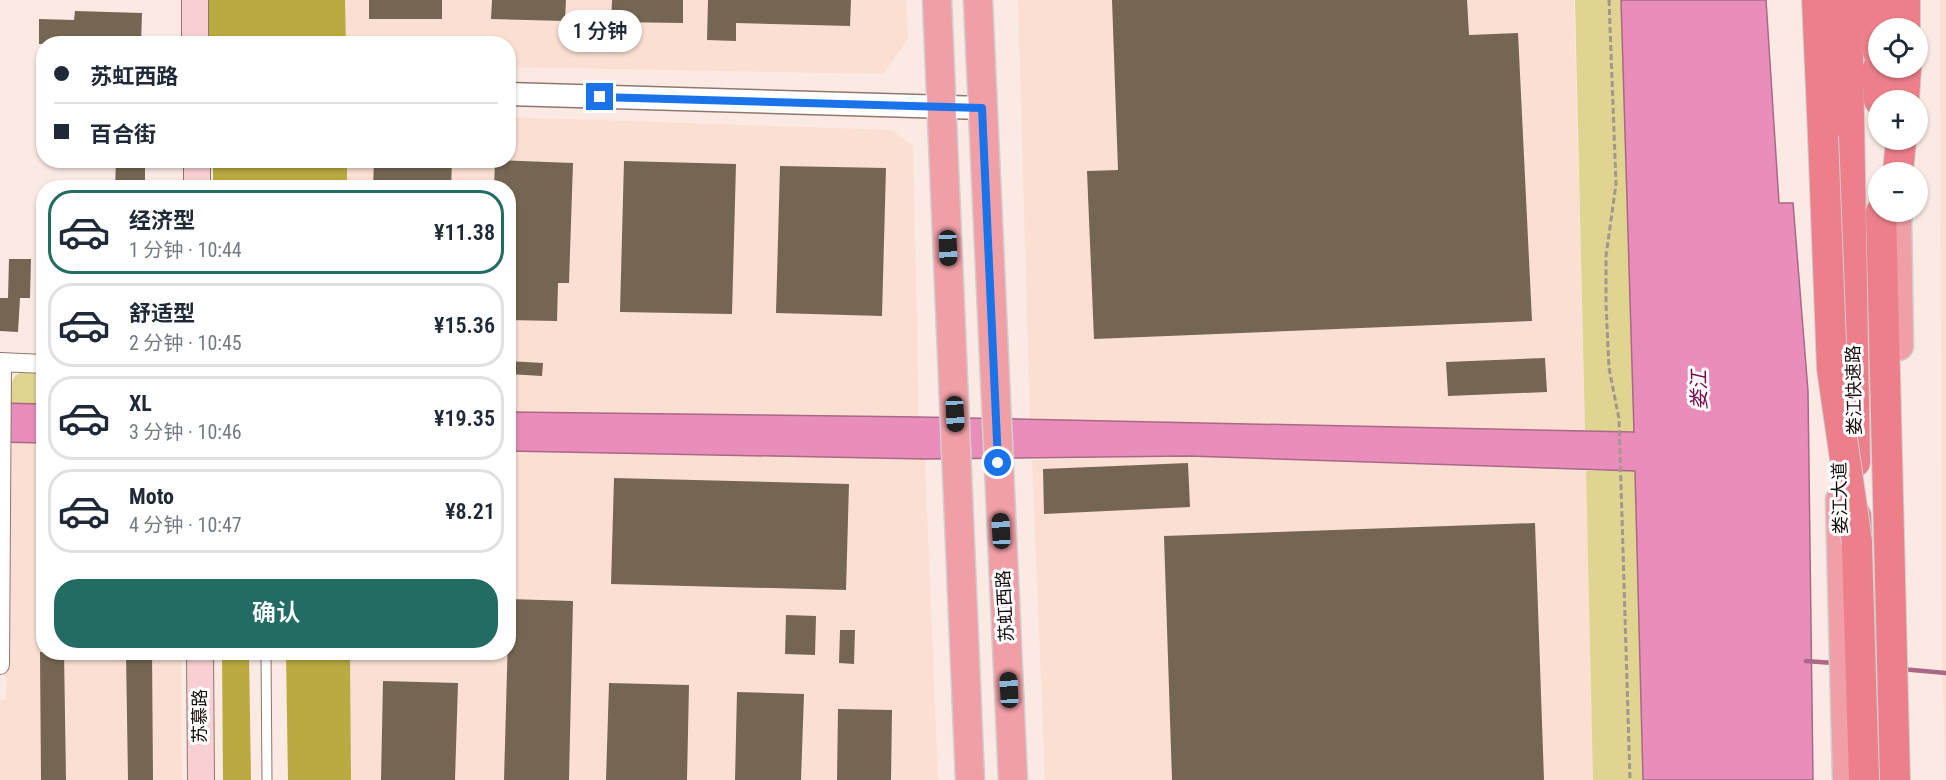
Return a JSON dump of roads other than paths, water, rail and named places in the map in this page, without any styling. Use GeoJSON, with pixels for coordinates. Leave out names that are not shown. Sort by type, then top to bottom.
{"type":"FeatureCollection","features":[{"type":"Feature","properties":{"kind":"highway"},"geometry":{"type":"LineString","coordinates":[[1817,0],[1832,369],[1857,542]]}},
{"type":"Feature","properties":{"kind":"highway","name":"娄江快速路"},"geometry":{"type":"LineString","coordinates":[[1847,0],[1857,542],[1864,780]]}},
{"type":"Feature","properties":{"kind":"highway"},"geometry":{"type":"LineString","coordinates":[[1877,0],[1877,18]]}},
{"type":"Feature","properties":{"kind":"highway"},"geometry":{"type":"LineString","coordinates":[[1905,0],[1905,18]]}},
{"type":"Feature","properties":{"kind":"highway","name":"娄江快速路"},"geometry":{"type":"LineString","coordinates":[[1881,222],[1895,780]]}},
{"type":"Feature","properties":{"kind":"highway"},"geometry":{"type":"LineString","coordinates":[[1886,404],[1895,222]]}},
{"type":"Feature","properties":{"kind":"main road"},"geometry":{"type":"LineString","coordinates":[[195,0],[195,36]]}},
{"type":"Feature","properties":{"kind":"main road"},"geometry":{"type":"LineString","coordinates":[[937,0],[970,780]]}},
{"type":"Feature","properties":{"kind":"main road","name":"苏虹西路"},"geometry":{"type":"LineString","coordinates":[[978,0],[1013,780]]}},
{"type":"Feature","properties":{"kind":"main road","name":"娄江大道"},"geometry":{"type":"LineString","coordinates":[[1830,0],[1847,780]]}},
{"type":"Feature","properties":{"kind":"main road"},"geometry":{"type":"LineString","coordinates":[[1893,0],[1893,18]]}},
{"type":"Feature","properties":{"kind":"main road"},"geometry":{"type":"LineString","coordinates":[[1896,222],[1910,780]]}},
{"type":"Feature","properties":{"kind":"main road","name":"苏慕路"},"geometry":{"type":"LineString","coordinates":[[200,660],[201,780]]}},
{"type":"Feature","properties":{"kind":"street"},"geometry":{"type":"LineString","coordinates":[[516,94],[982,108]]}},
{"type":"Feature","properties":{"kind":"street"},"geometry":{"type":"LineString","coordinates":[[0,665],[1,363],[36,364]]}},
{"type":"Feature","properties":{"kind":"lane"},"geometry":{"type":"LineString","coordinates":[[266,660],[267,780]]}},
{"type":"Feature","properties":{"kind":"water","name":"娄江"},"geometry":{"type":"Polygon","coordinates":[[[1621,0],[1766,0],[1779,203],[1793,203],[1808,391],[1813,780],[1643,780],[1635,471],[1189,456],[925,459],[516,451],[516,412],[919,417],[1634,432],[1621,0]]]}},
{"type":"Feature","properties":{"kind":"water"},"geometry":{"type":"Polygon","coordinates":[[[0,403],[36,404],[36,443],[0,442],[0,403]]]}},
{"type":"Feature","properties":{"kind":"waterway"},"geometry":{"type":"LineString","coordinates":[[1806,661],[1833,663]]}},
{"type":"Feature","properties":{"kind":"waterway"},"geometry":{"type":"LineString","coordinates":[[1901,669],[1946,673]]}}]}
